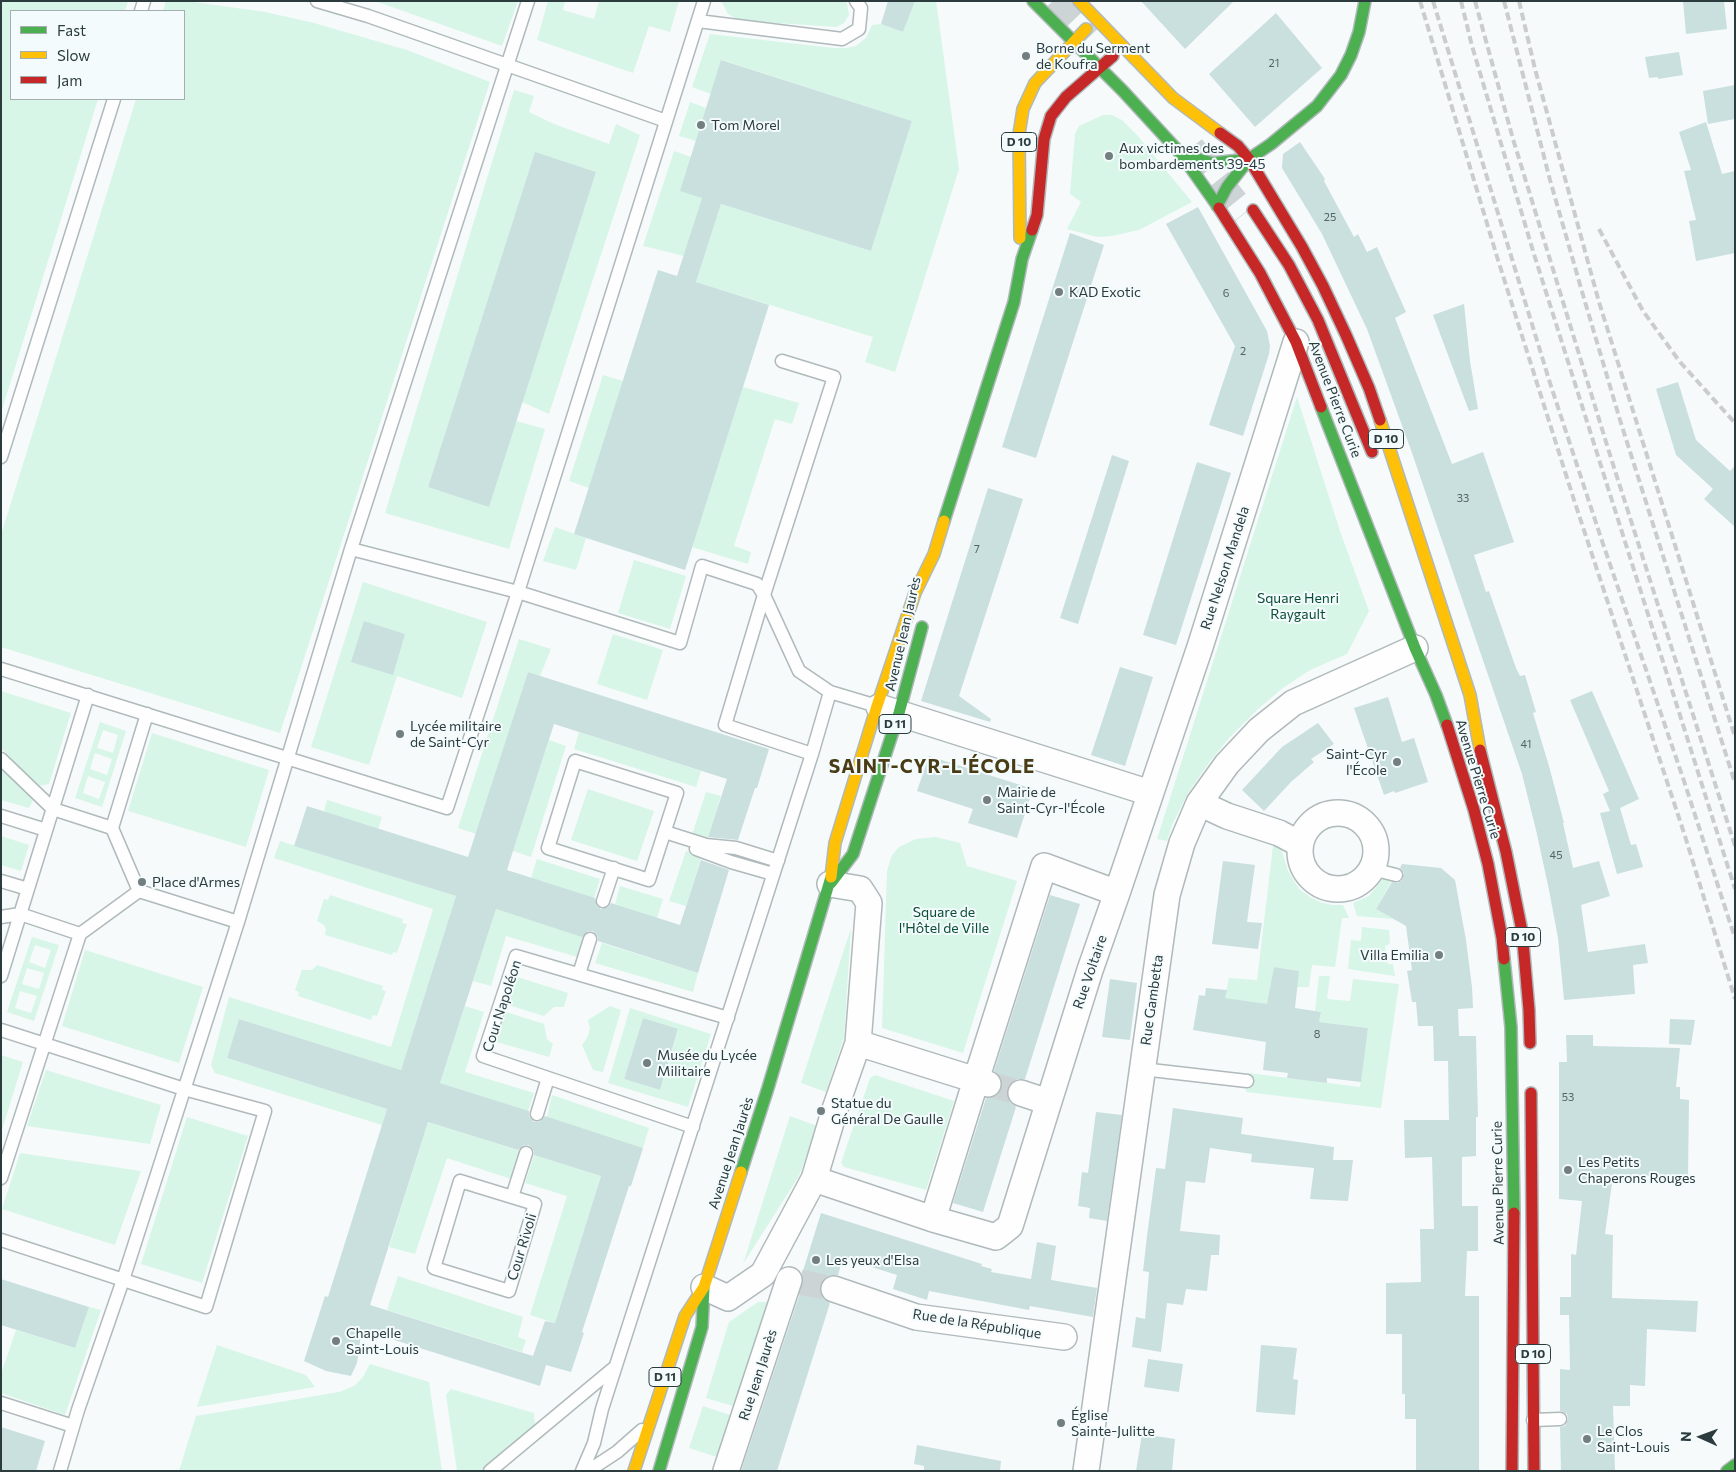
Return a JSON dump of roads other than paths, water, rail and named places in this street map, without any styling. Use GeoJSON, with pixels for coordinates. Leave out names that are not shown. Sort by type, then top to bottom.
{"type":"FeatureCollection","features":[{"type":"Feature","properties":{"kind":"main road","name":"D 10"},"geometry":{"type":"LineString","coordinates":[[1022,260],[1019,134],[1023,109],[1035,83],[1073,42],[1034,1]]}},
{"type":"Feature","properties":{"kind":"main road","name":"D 10"},"geometry":{"type":"LineString","coordinates":[[1079,1],[1096,19]]}},
{"type":"Feature","properties":{"kind":"main road"},"geometry":{"type":"LineString","coordinates":[[1217,206],[1227,187],[1249,159],[1271,144],[1317,106],[1337,81],[1354,48],[1365,1]]}},
{"type":"Feature","properties":{"kind":"main road"},"geometry":{"type":"LineString","coordinates":[[1073,42],[1096,19]]}},
{"type":"Feature","properties":{"kind":"main road","name":"Avenue Pierre Curie"},"geometry":{"type":"LineString","coordinates":[[1096,19],[1173,98],[1238,146],[1249,159],[1323,286],[1369,388],[1470,695],[1477,737],[1506,852],[1522,931],[1529,1010],[1530,1058]]}},
{"type":"Feature","properties":{"kind":"main road","name":"Avenue Pierre Curie"},"geometry":{"type":"LineString","coordinates":[[1073,42],[1181,154],[1302,333],[1415,648],[1436,695],[1450,733],[1474,810],[1488,864],[1502,938],[1511,1027],[1514,1238],[1512,1471]]}},
{"type":"Feature","properties":{"kind":"main road"},"geometry":{"type":"LineString","coordinates":[[1099,68],[1124,48]]}},
{"type":"Feature","properties":{"kind":"main road","name":"D 10"},"geometry":{"type":"LineString","coordinates":[[1022,260],[1037,215],[1044,139],[1051,116],[1066,97],[1099,68]]}},
{"type":"Feature","properties":{"kind":"main road"},"geometry":{"type":"LineString","coordinates":[[1181,154],[1212,163],[1249,159]]}},
{"type":"Feature","properties":{"kind":"main road","name":"D 10"},"geometry":{"type":"LineString","coordinates":[[1302,333],[1280,271],[1249,212],[1289,265],[1318,320],[1379,462],[1388,444]]}},
{"type":"Feature","properties":{"kind":"main road","name":"Avenue Jean Jaurès"},"geometry":{"type":"LineString","coordinates":[[830,884],[853,854],[915,593],[934,554],[1014,302],[1022,260]]}},
{"type":"Feature","properties":{"kind":"main road","name":"Avenue Jean Jaurès"},"geometry":{"type":"LineString","coordinates":[[931,586],[934,554]]}},
{"type":"Feature","properties":{"kind":"main road","name":"D 10"},"geometry":{"type":"LineString","coordinates":[[1412,609],[1436,695]]}},
{"type":"Feature","properties":{"kind":"main road","name":"Avenue Jean Jaurès"},"geometry":{"type":"LineString","coordinates":[[660,1468],[702,1327],[704,1287],[768,1088],[830,884],[835,843],[925,614]]}},
{"type":"Feature","properties":{"kind":"main road","name":"D 10"},"geometry":{"type":"LineString","coordinates":[[1458,700],[1477,737]]}},
{"type":"Feature","properties":{"kind":"main road","name":"D 10"},"geometry":{"type":"LineString","coordinates":[[1531,1086],[1534,1471]]}},
{"type":"Feature","properties":{"kind":"main road","name":"Avenue Jean Jaurès"},"geometry":{"type":"LineString","coordinates":[[634,1471],[685,1316],[704,1287]]}},
{"type":"Feature","properties":{"kind":"main road"},"geometry":{"type":"LineString","coordinates":[[1728,1471],[1735,1465]]}},
{"type":"Feature","properties":{"kind":"street","name":"Rue Nelson Mandela"},"geometry":{"type":"LineString","coordinates":[[1150,794],[1302,333]]}},
{"type":"Feature","properties":{"kind":"street","name":"Rue Gambetta"},"geometry":{"type":"LineString","coordinates":[[1086,1471],[1167,896],[1182,843],[1199,803],[1227,764],[1258,730],[1293,703],[1415,648]]}},
{"type":"Feature","properties":{"kind":"street"},"geometry":{"type":"LineString","coordinates":[[888,710],[1150,794]]}},
{"type":"Feature","properties":{"kind":"street","name":"Rue Voltaire"},"geometry":{"type":"LineString","coordinates":[[814,1180],[996,1237],[1010,1226],[1090,970],[1150,794]]}},
{"type":"Feature","properties":{"kind":"street"},"geometry":{"type":"LineString","coordinates":[[1199,803],[1227,816],[1279,833],[1300,844]]}},
{"type":"Feature","properties":{"kind":"street"},"geometry":{"type":"LineString","coordinates":[[1342,813],[1360,820],[1372,835],[1376,854],[1372,869],[1362,881],[1348,888],[1332,889],[1318,884],[1306,873],[1300,859],[1300,844],[1308,826],[1324,816],[1342,813]]}},
{"type":"Feature","properties":{"kind":"street"},"geometry":{"type":"LineString","coordinates":[[934,1219],[982,1082],[1044,866],[1117,893]]}},
{"type":"Feature","properties":{"kind":"street"},"geometry":{"type":"LineString","coordinates":[[704,1287],[728,1298],[763,1274],[814,1180],[835,1109],[858,1043],[868,903],[860,889],[830,884]]}},
{"type":"Feature","properties":{"kind":"street"},"geometry":{"type":"LineString","coordinates":[[858,1043],[982,1082]]}},
{"type":"Feature","properties":{"kind":"street"},"geometry":{"type":"LineString","coordinates":[[1021,1093],[1048,1102]]}},
{"type":"Feature","properties":{"kind":"street","name":"Rue Jean Jaurès"},"geometry":{"type":"LineString","coordinates":[[726,1471],[794,1281],[763,1274]]}},
{"type":"Feature","properties":{"kind":"street","name":"Rue de la République"},"geometry":{"type":"LineString","coordinates":[[834,1289],[916,1316],[1064,1337]]}},
{"type":"Feature","properties":{"kind":"lane"},"geometry":{"type":"LineString","coordinates":[[317,1],[368,16],[666,120]]}},
{"type":"Feature","properties":{"kind":"lane"},"geometry":{"type":"LineString","coordinates":[[60,1471],[238,922],[351,549],[528,1]]}},
{"type":"Feature","properties":{"kind":"lane"},"geometry":{"type":"LineString","coordinates":[[1,669],[447,808],[518,592],[704,1]]}},
{"type":"Feature","properties":{"kind":"lane"},"geometry":{"type":"LineString","coordinates":[[698,21],[842,39],[859,29],[861,8],[856,1]]}},
{"type":"Feature","properties":{"kind":"lane"},"geometry":{"type":"LineString","coordinates":[[1,457],[114,100]]}},
{"type":"Feature","properties":{"kind":"lane"},"geometry":{"type":"LineString","coordinates":[[782,361],[834,377],[764,595],[725,725],[812,754]]}},
{"type":"Feature","properties":{"kind":"lane"},"geometry":{"type":"LineString","coordinates":[[351,549],[518,592],[680,643],[702,566],[757,584],[764,595],[799,671],[830,692],[888,710]]}},
{"type":"Feature","properties":{"kind":"lane"},"geometry":{"type":"LineString","coordinates":[[582,1471],[594,1443],[602,1409],[812,754],[830,692]]}},
{"type":"Feature","properties":{"kind":"lane"},"geometry":{"type":"LineString","coordinates":[[1,976],[88,696]]}},
{"type":"Feature","properties":{"kind":"lane"},"geometry":{"type":"LineString","coordinates":[[147,714],[112,828],[139,890],[238,922]]}},
{"type":"Feature","properties":{"kind":"lane"},"geometry":{"type":"LineString","coordinates":[[1,759],[53,808],[112,828]]}},
{"type":"Feature","properties":{"kind":"lane"},"geometry":{"type":"LineString","coordinates":[[575,761],[677,793],[650,880],[614,868],[548,848],[575,761]]}},
{"type":"Feature","properties":{"kind":"lane"},"geometry":{"type":"LineString","coordinates":[[1,816],[46,830]]}},
{"type":"Feature","properties":{"kind":"lane"},"geometry":{"type":"LineString","coordinates":[[664,835],[706,845],[736,848],[778,860]]}},
{"type":"Feature","properties":{"kind":"lane"},"geometry":{"type":"LineString","coordinates":[[664,835],[731,862],[773,874]]}},
{"type":"Feature","properties":{"kind":"lane"},"geometry":{"type":"LineString","coordinates":[[604,901],[614,868]]}},
{"type":"Feature","properties":{"kind":"lane"},"geometry":{"type":"LineString","coordinates":[[1372,869],[1396,875]]}},
{"type":"Feature","properties":{"kind":"lane"},"geometry":{"type":"LineString","coordinates":[[1,881],[28,889]]}},
{"type":"Feature","properties":{"kind":"lane"},"geometry":{"type":"LineString","coordinates":[[1,1178],[80,934],[139,890]]}},
{"type":"Feature","properties":{"kind":"lane"},"geometry":{"type":"LineString","coordinates":[[1,917],[20,914],[80,934]]}},
{"type":"Feature","properties":{"kind":"lane"},"geometry":{"type":"LineString","coordinates":[[579,974],[590,939]]}},
{"type":"Feature","properties":{"kind":"lane","name":"Cour Napoléon"},"geometry":{"type":"LineString","coordinates":[[693,1127],[483,1056],[516,956],[728,1018]]}},
{"type":"Feature","properties":{"kind":"lane"},"geometry":{"type":"LineString","coordinates":[[1,1030],[184,1089],[265,1112],[206,1307],[1,1240]]}},
{"type":"Feature","properties":{"kind":"lane"},"geometry":{"type":"LineString","coordinates":[[1142,1069],[1248,1081]]}},
{"type":"Feature","properties":{"kind":"lane"},"geometry":{"type":"LineString","coordinates":[[537,1114],[548,1078]]}},
{"type":"Feature","properties":{"kind":"lane"},"geometry":{"type":"LineString","coordinates":[[512,1197],[526,1153]]}},
{"type":"Feature","properties":{"kind":"lane","name":"Cour Rivoli"},"geometry":{"type":"LineString","coordinates":[[460,1181],[512,1197],[536,1204],[509,1291],[434,1268],[460,1181]]}},
{"type":"Feature","properties":{"kind":"lane"},"geometry":{"type":"LineString","coordinates":[[490,1471],[616,1367]]}},
{"type":"Feature","properties":{"kind":"lane"},"geometry":{"type":"LineString","coordinates":[[1,1403],[74,1426]]}},
{"type":"Feature","properties":{"kind":"lane"},"geometry":{"type":"LineString","coordinates":[[1533,1420],[1560,1419]]}},
{"type":"Feature","properties":{"kind":"lane"},"geometry":{"type":"LineString","coordinates":[[588,1471],[617,1452],[649,1424]]}},
{"type":"Feature","properties":{"kind":"lane"},"geometry":{"type":"LineString","coordinates":[[660,1468],[674,1470]]}},
{"type":"Feature","properties":{"kind":"tunnel"},"geometry":{"type":"LineString","coordinates":[[1053,1],[1088,38]]}},
{"type":"Feature","properties":{"kind":"tunnel"},"geometry":{"type":"LineString","coordinates":[[1191,148],[1244,214]]}},
{"type":"Feature","properties":{"kind":"tunnel"},"geometry":{"type":"LineString","coordinates":[[988,1084],[1021,1093]]}},
{"type":"Feature","properties":{"kind":"tunnel"},"geometry":{"type":"LineString","coordinates":[[800,1282],[834,1289]]}},
{"type":"Feature","properties":{"kind":"railway"},"geometry":{"type":"LineString","coordinates":[[1420,1],[1498,260],[1574,500],[1685,836],[1735,999]]}},
{"type":"Feature","properties":{"kind":"railway"},"geometry":{"type":"LineString","coordinates":[[1433,1],[1550,383],[1735,938]]}},
{"type":"Feature","properties":{"kind":"railway"},"geometry":{"type":"LineString","coordinates":[[1461,1],[1472,46],[1533,251],[1735,889]]}},
{"type":"Feature","properties":{"kind":"railway"},"geometry":{"type":"LineString","coordinates":[[1475,1],[1513,139],[1610,455],[1735,846]]}},
{"type":"Feature","properties":{"kind":"railway"},"geometry":{"type":"LineString","coordinates":[[1504,1],[1550,180],[1583,295],[1620,420],[1735,783]]}},
{"type":"Feature","properties":{"kind":"railway"},"geometry":{"type":"LineString","coordinates":[[1519,1],[1535,69],[1599,302],[1735,737]]}},
{"type":"Feature","properties":{"kind":"railway"},"geometry":{"type":"LineString","coordinates":[[1599,229],[1643,311],[1680,362],[1735,423]]}},
{"type":"Feature","properties":{"kind":"place","name":"Borne du Serment de Koufra"},"geometry":{"type":"Point","coordinates":[1026,56]}},
{"type":"Feature","properties":{"kind":"place","name":"Tom Morel"},"geometry":{"type":"Point","coordinates":[701,125]}},
{"type":"Feature","properties":{"kind":"place","name":"Aux victimes des bombardements 39-45"},"geometry":{"type":"Point","coordinates":[1109,156]}},
{"type":"Feature","properties":{"kind":"place","name":"KAD Exotic"},"geometry":{"type":"Point","coordinates":[1059,292]}},
{"type":"Feature","properties":{"kind":"place","name":"Lycée militaire de Saint-Cyr"},"geometry":{"type":"Point","coordinates":[400,734]}},
{"type":"Feature","properties":{"kind":"place","name":"Saint-Cyr l'École"},"geometry":{"type":"Point","coordinates":[1397,762]}},
{"type":"Feature","properties":{"kind":"place","name":"Mairie de Saint-Cyr-l'École"},"geometry":{"type":"Point","coordinates":[987,800]}},
{"type":"Feature","properties":{"kind":"place","name":"Place d'Armes"},"geometry":{"type":"Point","coordinates":[142,882]}},
{"type":"Feature","properties":{"kind":"place","name":"Villa Emilia"},"geometry":{"type":"Point","coordinates":[1439,955]}},
{"type":"Feature","properties":{"kind":"place","name":"Musée du Lycée Militaire"},"geometry":{"type":"Point","coordinates":[647,1063]}},
{"type":"Feature","properties":{"kind":"place","name":"Statue du Général De Gaulle"},"geometry":{"type":"Point","coordinates":[821,1111]}},
{"type":"Feature","properties":{"kind":"place","name":"Les Petits Chaperons Rouges"},"geometry":{"type":"Point","coordinates":[1568,1170]}},
{"type":"Feature","properties":{"kind":"place","name":"Les yeux d'Elsa"},"geometry":{"type":"Point","coordinates":[816,1260]}},
{"type":"Feature","properties":{"kind":"place","name":"Chapelle Saint-Louis"},"geometry":{"type":"Point","coordinates":[336,1341]}},
{"type":"Feature","properties":{"kind":"place","name":"Église Sainte-Julitte"},"geometry":{"type":"Point","coordinates":[1061,1423]}},
{"type":"Feature","properties":{"kind":"place","name":"Le Clos Saint-Louis"},"geometry":{"type":"Point","coordinates":[1587,1439]}},
{"type":"Feature","properties":{"kind":"district","name":"SAINT-CYR-L'ÉCOLE"},"geometry":{"type":"Point","coordinates":[932,767]}},
{"type":"Feature","properties":{"kind":"park label","name":"Square Henri Raygault"},"geometry":{"type":"Point","coordinates":[1298,606]}},
{"type":"Feature","properties":{"kind":"park label","name":"Square de l'Hôtel de Ville"},"geometry":{"type":"Point","coordinates":[944,920]}}]}
